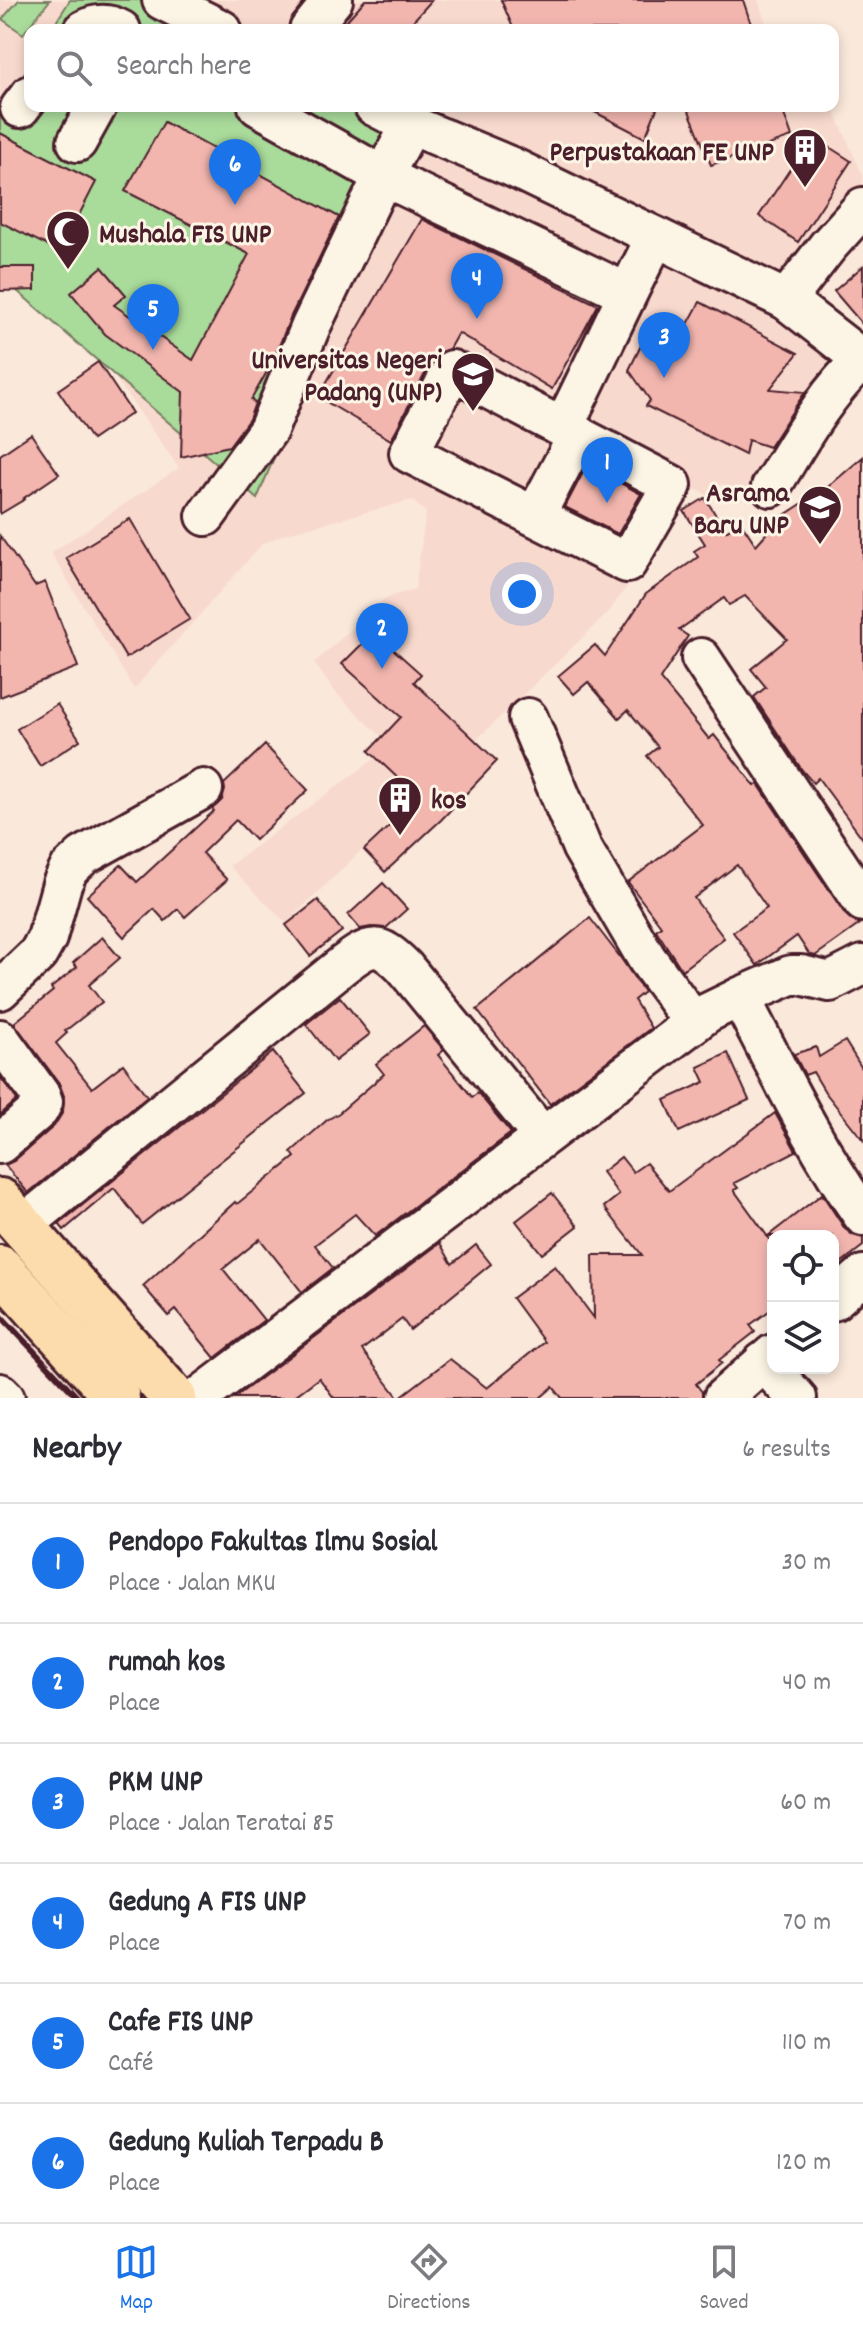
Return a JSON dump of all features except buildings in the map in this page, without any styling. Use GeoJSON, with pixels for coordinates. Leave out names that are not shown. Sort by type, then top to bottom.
{"type":"FeatureCollection","features":[{"type":"Feature","properties":{"kind":"highway"},"geometry":{"type":"LineString","coordinates":[[11,1214],[174,1398]]}},
{"type":"Feature","properties":{"kind":"highway"},"geometry":{"type":"LineString","coordinates":[[0,1268],[117,1398]]}},
{"type":"Feature","properties":{"kind":"street"},"geometry":{"type":"LineString","coordinates":[[162,0],[210,24]]}},
{"type":"Feature","properties":{"kind":"street"},"geometry":{"type":"LineString","coordinates":[[314,24],[333,0]]}},
{"type":"Feature","properties":{"kind":"street"},"geometry":{"type":"LineString","coordinates":[[77,142],[94,112]]}},
{"type":"Feature","properties":{"kind":"street"},"geometry":{"type":"LineString","coordinates":[[269,112],[383,176],[627,293]]}},
{"type":"Feature","properties":{"kind":"street"},"geometry":{"type":"LineString","coordinates":[[386,112],[512,167],[786,300],[863,359],[826,400],[771,487]]}},
{"type":"Feature","properties":{"kind":"street"},"geometry":{"type":"LineString","coordinates":[[206,516],[268,430],[311,326],[411,125]]}},
{"type":"Feature","properties":{"kind":"street"},"geometry":{"type":"LineString","coordinates":[[786,300],[863,207]]}},
{"type":"Feature","properties":{"kind":"street"},"geometry":{"type":"LineString","coordinates":[[535,516],[598,358],[656,237]]}},
{"type":"Feature","properties":{"kind":"street"},"geometry":{"type":"LineString","coordinates":[[452,370],[672,485],[627,563],[535,516],[409,453],[452,370]]}},
{"type":"Feature","properties":{"kind":"street"},"geometry":{"type":"LineString","coordinates":[[701,658],[863,902]]}},
{"type":"Feature","properties":{"kind":"street"},"geometry":{"type":"LineString","coordinates":[[528,718],[582,848],[647,959],[694,1023]]}},
{"type":"Feature","properties":{"kind":"street"},"geometry":{"type":"LineString","coordinates":[[0,990],[38,954],[47,938],[69,869],[83,856],[203,789]]}},
{"type":"Feature","properties":{"kind":"street"},"geometry":{"type":"LineString","coordinates":[[11,1214],[357,954],[373,947],[390,953],[404,967],[542,1136]]}},
{"type":"Feature","properties":{"kind":"street"},"geometry":{"type":"LineString","coordinates":[[198,1398],[707,1013],[791,975],[830,982],[863,965]]}},
{"type":"Feature","properties":{"kind":"street"},"geometry":{"type":"LineString","coordinates":[[740,997],[808,1129],[863,1216]]}},
{"type":"Feature","properties":{"kind":"street"},"geometry":{"type":"LineString","coordinates":[[0,1039],[43,1102],[39,1110],[0,1144]]}},
{"type":"Feature","properties":{"kind":"street"},"geometry":{"type":"LineString","coordinates":[[839,1296],[863,1275]]}},
{"type":"Feature","properties":{"kind":"street"},"geometry":{"type":"LineString","coordinates":[[723,1398],[767,1359]]}},
{"type":"Feature","properties":{"kind":"street"},"geometry":{"type":"LineString","coordinates":[[780,1374],[797,1398]]}},
{"type":"Feature","properties":{"kind":"street"},"geometry":{"type":"LineString","coordinates":[[0,1393],[5,1398]]}},
{"type":"Feature","properties":{"kind":"shaded area","name":"Universitas Negeri Padang (UNP)"},"geometry":{"type":"Polygon","coordinates":[[[0,0],[758,0],[766,24],[24,24],[24,112],[835,112],[863,176],[863,188],[792,280],[820,291],[812,346],[837,357],[758,499],[721,484],[714,498],[695,489],[608,613],[286,923],[229,866],[385,751],[387,742],[336,693],[314,663],[386,598],[415,589],[426,512],[412,500],[284,534],[262,544],[134,689],[51,553],[179,468],[57,295],[0,239],[0,0]]]}},
{"type":"Feature","properties":{"kind":"green space"},"geometry":{"type":"Polygon","coordinates":[[[19,0],[50,0],[31,24],[24,24],[23,34],[2,19],[19,0]]]}},
{"type":"Feature","properties":{"kind":"green space"},"geometry":{"type":"Polygon","coordinates":[[[70,0],[167,0],[214,24],[55,24],[70,0]]]}},
{"type":"Feature","properties":{"kind":"green space"},"geometry":{"type":"Polygon","coordinates":[[[24,73],[24,112],[386,112],[411,125],[257,499],[0,276],[0,111],[24,73]]]}},
{"type":"Feature","properties":{"kind":"railway"},"geometry":{"type":"LineString","coordinates":[[0,1315],[78,1398]]}},
{"type":"Feature","properties":{"kind":"place","name":"Perpustakaan FE UNP"},"geometry":{"type":"Point","coordinates":[805,189]}},
{"type":"Feature","properties":{"kind":"place","name":"Gedung Kuliah Terpadu B"},"geometry":{"type":"Point","coordinates":[235,205]}},
{"type":"Feature","properties":{"kind":"place","name":"Mushala FIS UNP"},"geometry":{"type":"Point","coordinates":[68,271]}},
{"type":"Feature","properties":{"kind":"place","name":"Gedung A FIS UNP"},"geometry":{"type":"Point","coordinates":[477,319]}},
{"type":"Feature","properties":{"kind":"place","name":"Cafe FIS UNP"},"geometry":{"type":"Point","coordinates":[153,350]}},
{"type":"Feature","properties":{"kind":"place","name":"PKM UNP"},"geometry":{"type":"Point","coordinates":[664,378]}},
{"type":"Feature","properties":{"kind":"place","name":"Universitas Negeri Padang (UNP)"},"geometry":{"type":"Point","coordinates":[473,413]}},
{"type":"Feature","properties":{"kind":"place","name":"Pendopo Fakultas Ilmu Sosial"},"geometry":{"type":"Point","coordinates":[607,503]}},
{"type":"Feature","properties":{"kind":"place","name":"Asrama Baru UNP"},"geometry":{"type":"Point","coordinates":[820,546]}},
{"type":"Feature","properties":{"kind":"place","name":"rumah kos"},"geometry":{"type":"Point","coordinates":[382,669]}},
{"type":"Feature","properties":{"kind":"place","name":"kos"},"geometry":{"type":"Point","coordinates":[400,837]}}]}
